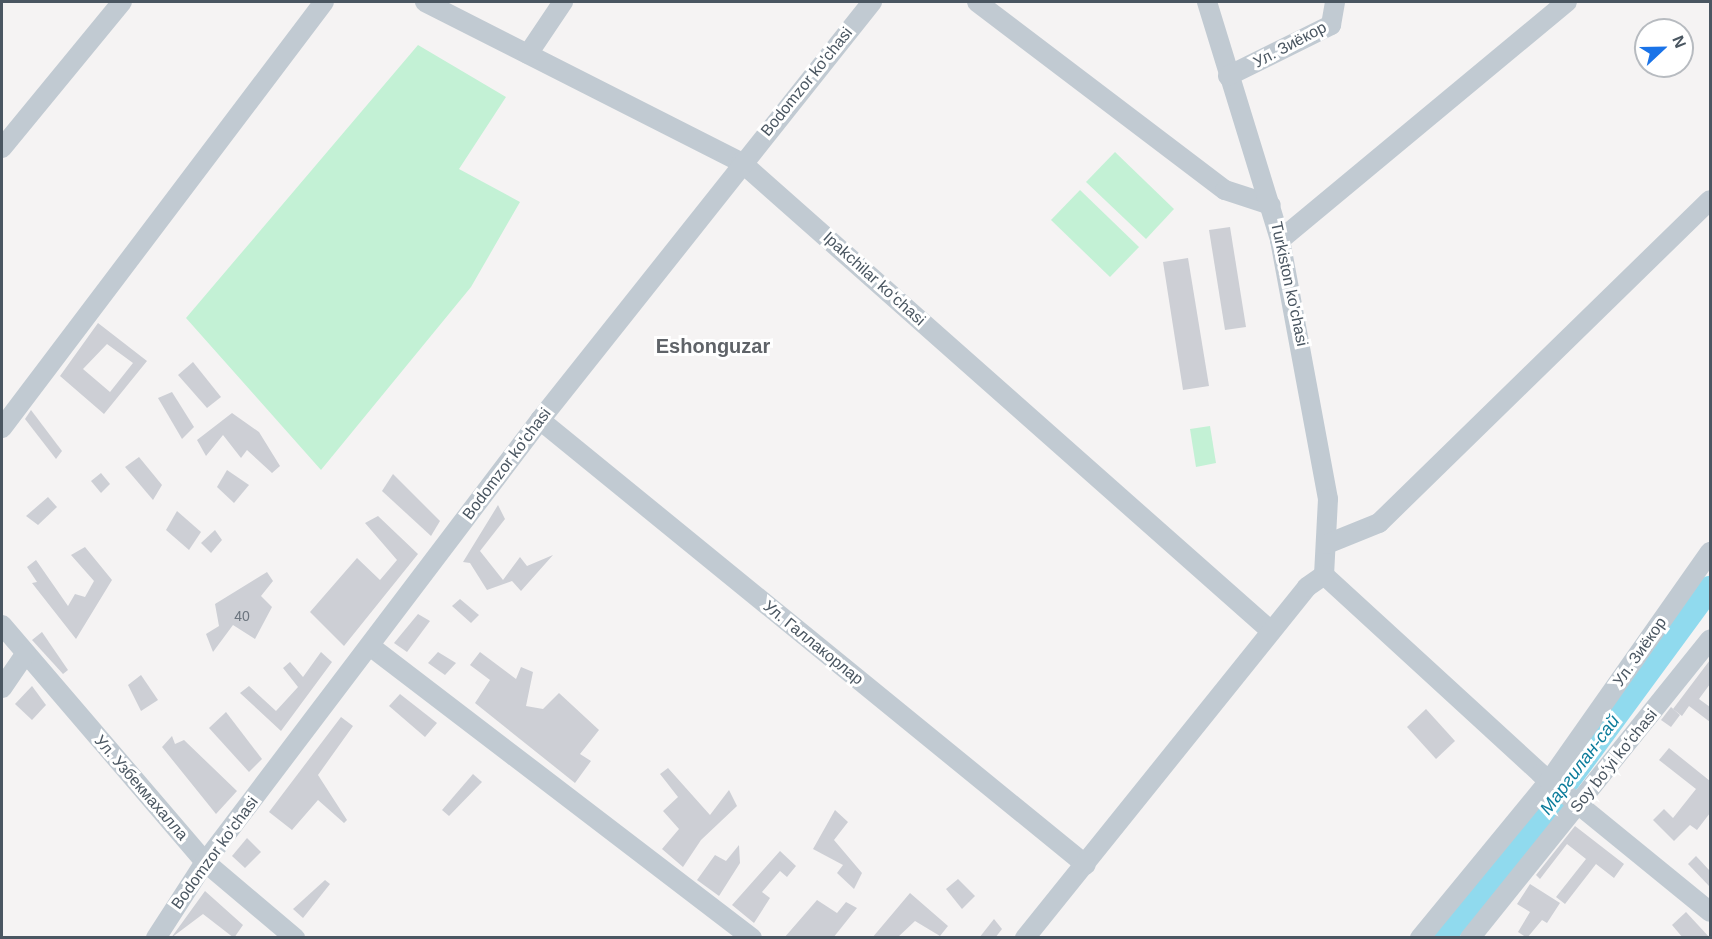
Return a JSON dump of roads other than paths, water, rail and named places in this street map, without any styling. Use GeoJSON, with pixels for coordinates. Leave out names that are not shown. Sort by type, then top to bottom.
{"type":"FeatureCollection","features":[{"type":"Feature","properties":{"kind":"street"},"geometry":{"type":"LineString","coordinates":[[2,148],[122,2]]}},
{"type":"Feature","properties":{"kind":"street"},"geometry":{"type":"LineString","coordinates":[[2,428],[324,2]]}},
{"type":"Feature","properties":{"kind":"street","name":"Ipakchilar koʻchasi"},"geometry":{"type":"LineString","coordinates":[[425,2],[741,162],[1271,631]]}},
{"type":"Feature","properties":{"kind":"street"},"geometry":{"type":"LineString","coordinates":[[528,54],[563,2]]}},
{"type":"Feature","properties":{"kind":"street","name":"Bodomzor ko'chasi"},"geometry":{"type":"LineString","coordinates":[[156,938],[205,862],[540,420],[741,162],[872,2]]}},
{"type":"Feature","properties":{"kind":"street"},"geometry":{"type":"LineString","coordinates":[[977,2],[1225,190],[1271,205]]}},
{"type":"Feature","properties":{"kind":"street","name":"Turkiston ko'chasi"},"geometry":{"type":"LineString","coordinates":[[1207,2],[1280,240],[1326,488],[1327,544],[1324,575]]}},
{"type":"Feature","properties":{"kind":"street","name":"Ул. Зиёкор"},"geometry":{"type":"LineString","coordinates":[[1228,76],[1331,25],[1335,2]]}},
{"type":"Feature","properties":{"kind":"street"},"geometry":{"type":"LineString","coordinates":[[1280,240],[1567,2]]}},
{"type":"Feature","properties":{"kind":"street"},"geometry":{"type":"LineString","coordinates":[[1327,544],[1379,523],[1710,200]]}},
{"type":"Feature","properties":{"kind":"street","name":"Ул. Галлакорлар"},"geometry":{"type":"LineString","coordinates":[[540,420],[1086,865]]}},
{"type":"Feature","properties":{"kind":"street","name":"Ул. Зиёкор"},"geometry":{"type":"LineString","coordinates":[[1420,938],[1545,778],[1710,552]]}},
{"type":"Feature","properties":{"kind":"street"},"geometry":{"type":"LineString","coordinates":[[1025,938],[1086,865],[1306,587],[1324,575],[1545,778],[1710,912]]}},
{"type":"Feature","properties":{"kind":"street","name":"Ул. Узбекмахалла"},"geometry":{"type":"LineString","coordinates":[[2,625],[205,862],[295,938]]}},
{"type":"Feature","properties":{"kind":"street","name":"Soy boʻyi koʻchasi"},"geometry":{"type":"LineString","coordinates":[[1470,938],[1579,807],[1710,639]]}},
{"type":"Feature","properties":{"kind":"street"},"geometry":{"type":"LineString","coordinates":[[370,646],[752,938]]}},
{"type":"Feature","properties":{"kind":"street"},"geometry":{"type":"LineString","coordinates":[[2,688],[26,653]]}},
{"type":"Feature","properties":{"kind":"waterway","name":"Маргилан-сай"},"geometry":{"type":"LineString","coordinates":[[1443,938],[1549,807],[1710,588]]}},
{"type":"Feature","properties":{"kind":"district","name":"Eshonguzar"},"geometry":{"type":"Point","coordinates":[713,346]}}]}
